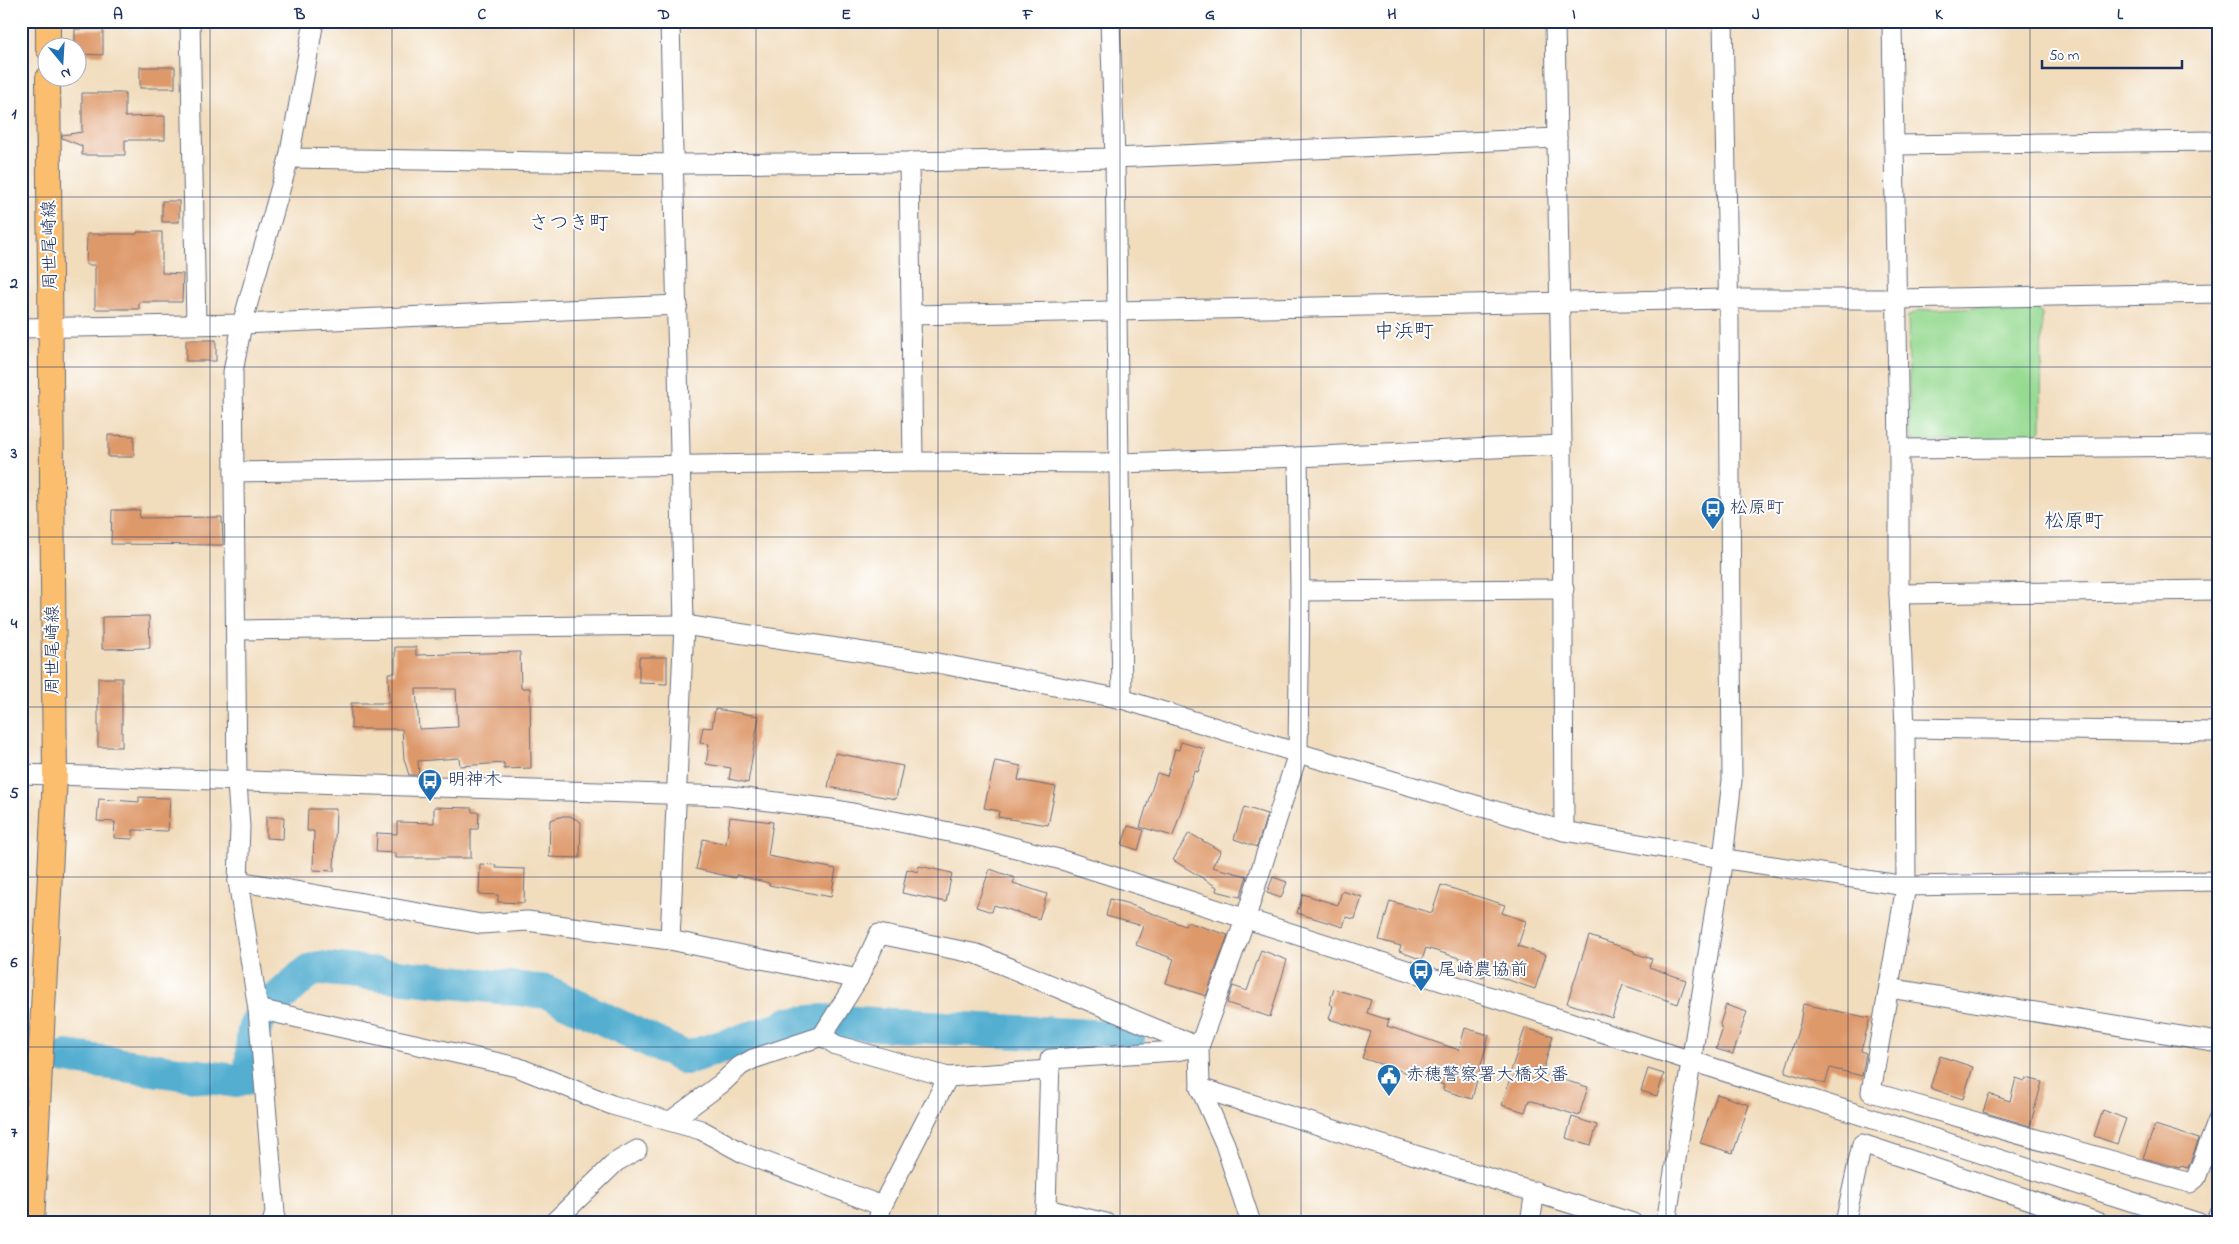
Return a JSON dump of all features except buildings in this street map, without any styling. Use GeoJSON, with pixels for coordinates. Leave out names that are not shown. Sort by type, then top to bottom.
{"type":"FeatureCollection","features":[{"type":"Feature","properties":{"kind":"main road"},"geometry":{"type":"LineString","coordinates":[[48,21],[48,38]]}},
{"type":"Feature","properties":{"kind":"main road","name":"周世尾崎線"},"geometry":{"type":"LineString","coordinates":[[32,1223],[55,776],[48,88]]}},
{"type":"Feature","properties":{"kind":"street"},"geometry":{"type":"LineString","coordinates":[[190,21],[196,324]]}},
{"type":"Feature","properties":{"kind":"street"},"geometry":{"type":"LineString","coordinates":[[277,1219],[258,1009],[238,881],[240,827],[237,782],[233,372],[242,324],[288,158],[314,21]]}},
{"type":"Feature","properties":{"kind":"street"},"geometry":{"type":"LineString","coordinates":[[670,21],[682,467],[684,625],[670,940]]}},
{"type":"Feature","properties":{"kind":"street"},"geometry":{"type":"LineString","coordinates":[[1110,21],[1115,158],[1122,699]]}},
{"type":"Feature","properties":{"kind":"street"},"geometry":{"type":"LineString","coordinates":[[1555,21],[1564,589],[1564,831]]}},
{"type":"Feature","properties":{"kind":"street"},"geometry":{"type":"LineString","coordinates":[[1666,1223],[1693,1060],[1723,858],[1732,780],[1728,299],[1723,21]]}},
{"type":"Feature","properties":{"kind":"street"},"geometry":{"type":"LineString","coordinates":[[1892,21],[1899,449],[1899,594],[1905,728],[1906,886],[1871,1092],[2190,1183],[2196,1178],[2218,1120]]}},
{"type":"Feature","properties":{"kind":"street"},"geometry":{"type":"LineString","coordinates":[[288,158],[674,164],[910,162],[1115,158],[1557,138]]}},
{"type":"Feature","properties":{"kind":"street"},"geometry":{"type":"LineString","coordinates":[[1894,145],[2218,141]]}},
{"type":"Feature","properties":{"kind":"street"},"geometry":{"type":"LineString","coordinates":[[910,162],[913,462]]}},
{"type":"Feature","properties":{"kind":"street"},"geometry":{"type":"LineString","coordinates":[[912,315],[1116,309],[2218,293]]}},
{"type":"Feature","properties":{"kind":"street"},"geometry":{"type":"LineString","coordinates":[[21,328],[242,324],[678,305]]}},
{"type":"Feature","properties":{"kind":"street"},"geometry":{"type":"LineString","coordinates":[[234,472],[682,467],[913,462],[1119,463],[1562,445]]}},
{"type":"Feature","properties":{"kind":"street"},"geometry":{"type":"LineString","coordinates":[[1899,449],[2218,446]]}},
{"type":"Feature","properties":{"kind":"street"},"geometry":{"type":"LineString","coordinates":[[1251,1223],[1225,1144],[1200,1088],[1199,1047],[1246,920],[1298,753],[1300,591],[1298,457]]}},
{"type":"Feature","properties":{"kind":"street"},"geometry":{"type":"LineString","coordinates":[[1300,591],[1564,589]]}},
{"type":"Feature","properties":{"kind":"street"},"geometry":{"type":"LineString","coordinates":[[1899,594],[2218,590]]}},
{"type":"Feature","properties":{"kind":"street"},"geometry":{"type":"LineString","coordinates":[[236,630],[684,625],[937,662],[1122,699],[1564,831],[1723,858],[1906,886],[2218,881]]}},
{"type":"Feature","properties":{"kind":"street"},"geometry":{"type":"LineString","coordinates":[[1905,728],[2218,732]]}},
{"type":"Feature","properties":{"kind":"street"},"geometry":{"type":"LineString","coordinates":[[21,774],[729,796],[832,809],[974,837],[1062,860],[2199,1223]]}},
{"type":"Feature","properties":{"kind":"street"},"geometry":{"type":"LineString","coordinates":[[238,881],[481,924],[527,921],[670,940],[858,979]]}},
{"type":"Feature","properties":{"kind":"street"},"geometry":{"type":"LineString","coordinates":[[672,1120],[746,1063],[822,1036],[858,979],[879,934],[977,954],[1199,1047]]}},
{"type":"Feature","properties":{"kind":"street"},"geometry":{"type":"LineString","coordinates":[[1889,988],[2218,1042]]}},
{"type":"Feature","properties":{"kind":"street"},"geometry":{"type":"LineString","coordinates":[[258,1009],[517,1067],[612,1104],[701,1130],[745,1154],[880,1214],[948,1076]]}},
{"type":"Feature","properties":{"kind":"street"},"geometry":{"type":"LineString","coordinates":[[822,1036],[836,1045],[948,1076],[1050,1070]]}},
{"type":"Feature","properties":{"kind":"street"},"geometry":{"type":"LineString","coordinates":[[1106,1223],[1043,1216],[1050,1059],[1176,1052],[1199,1047]]}},
{"type":"Feature","properties":{"kind":"street"},"geometry":{"type":"LineString","coordinates":[[1200,1088],[1633,1223]]}},
{"type":"Feature","properties":{"kind":"street"},"geometry":{"type":"LineString","coordinates":[[1845,1223],[1862,1144],[2100,1223]]}},
{"type":"Feature","properties":{"kind":"street"},"geometry":{"type":"LineString","coordinates":[[553,1223],[616,1162],[637,1150]]}},
{"type":"Feature","properties":{"kind":"street"},"geometry":{"type":"LineString","coordinates":[[1530,1223],[1535,1191]]}},
{"type":"Feature","properties":{"kind":"street"},"geometry":{"type":"LineString","coordinates":[[2214,1223],[2218,1216]]}},
{"type":"Feature","properties":{"kind":"shaded area"},"geometry":{"type":"Polygon","coordinates":[[[21,339],[28,339],[29,476],[21,476],[21,339]]]}},
{"type":"Feature","properties":{"kind":"green space"},"geometry":{"type":"Polygon","coordinates":[[[2031,304],[2042,314],[2041,430],[2033,438],[1915,442],[1910,435],[1908,316],[1920,310],[2031,304]]]}},
{"type":"Feature","properties":{"kind":"waterway"},"geometry":{"type":"LineString","coordinates":[[67,1057],[236,1081],[249,1077],[254,1031],[261,1016],[302,977],[310,971],[319,968],[547,992],[686,1058],[777,1030],[788,1024],[822,1021],[1128,1038]]}},
{"type":"Feature","properties":{"kind":"place","name":"松原町"},"geometry":{"type":"Point","coordinates":[1713,530]}},
{"type":"Feature","properties":{"kind":"place","name":"明神木"},"geometry":{"type":"Point","coordinates":[430,802]}},
{"type":"Feature","properties":{"kind":"place","name":"尾崎農協前"},"geometry":{"type":"Point","coordinates":[1421,992]}},
{"type":"Feature","properties":{"kind":"place","name":"赤穂警察署大橋交番"},"geometry":{"type":"Point","coordinates":[1389,1097]}},
{"type":"Feature","properties":{"kind":"district","name":"さつき町"},"geometry":{"type":"Point","coordinates":[569,224]}},
{"type":"Feature","properties":{"kind":"district","name":"中浜町"},"geometry":{"type":"Point","coordinates":[1404,332]}},
{"type":"Feature","properties":{"kind":"district","name":"松原町"},"geometry":{"type":"Point","coordinates":[2074,522]}}]}
